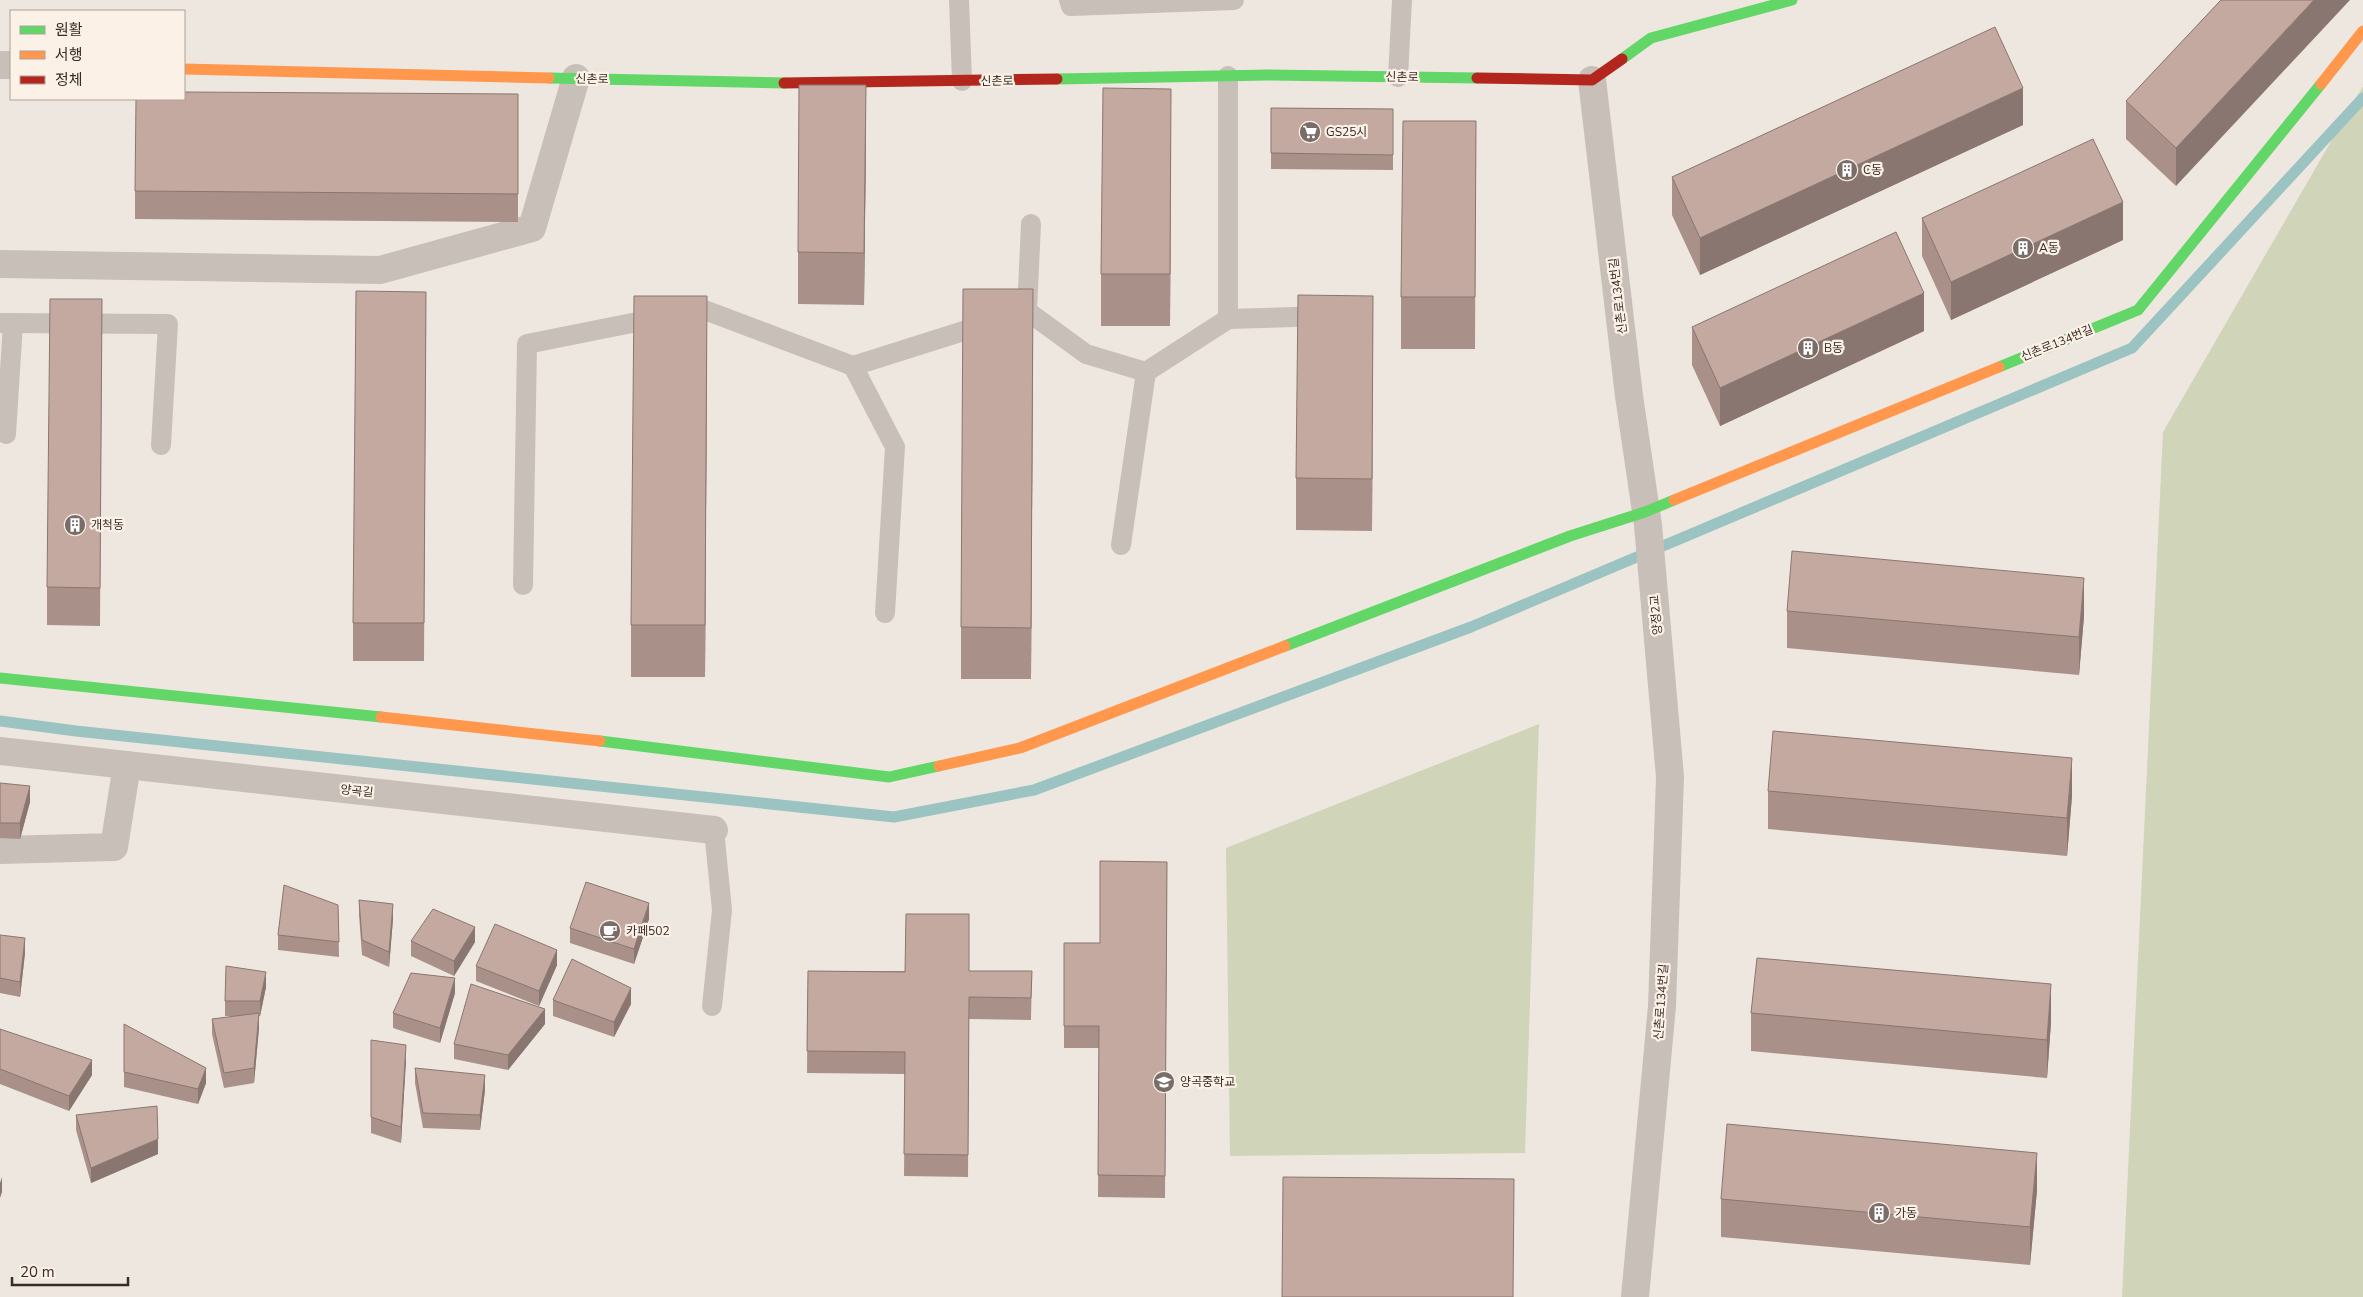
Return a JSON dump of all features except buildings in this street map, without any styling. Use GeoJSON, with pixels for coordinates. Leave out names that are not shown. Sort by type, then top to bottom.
{"type":"FeatureCollection","features":[{"type":"Feature","properties":{"kind":"street"},"geometry":{"type":"LineString","coordinates":[[1592,80],[1650,38],[1792,0]]}},
{"type":"Feature","properties":{"kind":"street","name":"신촌로134번길"},"geometry":{"type":"LineString","coordinates":[[1592,80],[1646,518],[2138,310],[2363,31]]}},
{"type":"Feature","properties":{"kind":"street","name":"신촌로"},"geometry":{"type":"LineString","coordinates":[[185,69],[823,84],[1228,76],[1592,80]]}},
{"type":"Feature","properties":{"kind":"street"},"geometry":{"type":"LineString","coordinates":[[0,264],[380,270],[532,228],[576,78]]}},
{"type":"Feature","properties":{"kind":"street"},"geometry":{"type":"LineString","coordinates":[[0,678],[550,735],[889,777],[1020,748],[1570,536],[1646,518]]}},
{"type":"Feature","properties":{"kind":"street","name":"양정2교"},"geometry":{"type":"LineString","coordinates":[[1646,518],[1664,706]]}},
{"type":"Feature","properties":{"kind":"street","name":"신촌로134번길"},"geometry":{"type":"LineString","coordinates":[[1635,1297],[1662,1006],[1670,777],[1664,706]]}},
{"type":"Feature","properties":{"kind":"street","name":"양곡길"},"geometry":{"type":"LineString","coordinates":[[0,751],[714,830]]}},
{"type":"Feature","properties":{"kind":"street"},"geometry":{"type":"LineString","coordinates":[[0,850],[114,847],[127,765]]}},
{"type":"Feature","properties":{"kind":"lane"},"geometry":{"type":"LineString","coordinates":[[959,0],[962,81]]}},
{"type":"Feature","properties":{"kind":"lane"},"geometry":{"type":"LineString","coordinates":[[1069,0],[1070,6],[1112,2],[1234,0]]}},
{"type":"Feature","properties":{"kind":"lane"},"geometry":{"type":"LineString","coordinates":[[1398,77],[1402,0]]}},
{"type":"Feature","properties":{"kind":"lane"},"geometry":{"type":"LineString","coordinates":[[1228,76],[1228,319]]}},
{"type":"Feature","properties":{"kind":"lane"},"geometry":{"type":"LineString","coordinates":[[1027,311],[1031,224]]}},
{"type":"Feature","properties":{"kind":"lane"},"geometry":{"type":"LineString","coordinates":[[523,585],[527,344],[702,309],[853,366],[1027,311]]}},
{"type":"Feature","properties":{"kind":"lane"},"geometry":{"type":"LineString","coordinates":[[1027,311],[1086,354],[1146,372]]}},
{"type":"Feature","properties":{"kind":"lane"},"geometry":{"type":"LineString","coordinates":[[1121,545],[1146,372],[1228,319],[1349,316]]}},
{"type":"Feature","properties":{"kind":"lane"},"geometry":{"type":"LineString","coordinates":[[6,434],[6,323],[168,324],[161,445]]}},
{"type":"Feature","properties":{"kind":"lane"},"geometry":{"type":"LineString","coordinates":[[853,366],[895,447],[885,613]]}},
{"type":"Feature","properties":{"kind":"lane"},"geometry":{"type":"LineString","coordinates":[[712,1006],[722,910],[714,830]]}},
{"type":"Feature","properties":{"kind":"green space"},"geometry":{"type":"Polygon","coordinates":[[[2363,86],[2363,1297],[2122,1297],[2163,432],[2363,86]]]}},
{"type":"Feature","properties":{"kind":"green space"},"geometry":{"type":"Polygon","coordinates":[[[1539,724],[1525,1153],[1230,1156],[1226,848],[1539,724]]]}},
{"type":"Feature","properties":{"kind":"waterway"},"geometry":{"type":"LineString","coordinates":[[0,721],[76,731],[894,817],[1034,790],[1471,627],[2132,348],[2363,98]]}},
{"type":"Feature","properties":{"kind":"traffic: fast"},"geometry":{"type":"LineString","coordinates":[[1622,59],[1651,38],[1792,0]]}},
{"type":"Feature","properties":{"kind":"traffic: fast"},"geometry":{"type":"LineString","coordinates":[[1057,79],[1268,75],[1477,78]]}},
{"type":"Feature","properties":{"kind":"traffic: fast"},"geometry":{"type":"LineString","coordinates":[[549,78],[784,83]]}},
{"type":"Feature","properties":{"kind":"traffic: fast"},"geometry":{"type":"LineString","coordinates":[[1999,367],[2138,310],[2321,84]]}},
{"type":"Feature","properties":{"kind":"traffic: fast"},"geometry":{"type":"LineString","coordinates":[[1285,646],[1570,536],[1645,512],[1674,500]]}},
{"type":"Feature","properties":{"kind":"traffic: fast"},"geometry":{"type":"LineString","coordinates":[[0,678],[381,717]]}},
{"type":"Feature","properties":{"kind":"traffic: fast"},"geometry":{"type":"LineString","coordinates":[[600,741],[889,777],[939,766]]}},
{"type":"Feature","properties":{"kind":"traffic: slow"},"geometry":{"type":"LineString","coordinates":[[2321,84],[2363,31]]}},
{"type":"Feature","properties":{"kind":"traffic: slow"},"geometry":{"type":"LineString","coordinates":[[185,69],[549,78]]}},
{"type":"Feature","properties":{"kind":"traffic: slow"},"geometry":{"type":"LineString","coordinates":[[1674,500],[1999,367]]}},
{"type":"Feature","properties":{"kind":"traffic: slow"},"geometry":{"type":"LineString","coordinates":[[939,766],[1020,748],[1285,646]]}},
{"type":"Feature","properties":{"kind":"traffic: slow"},"geometry":{"type":"LineString","coordinates":[[381,717],[600,741]]}},
{"type":"Feature","properties":{"kind":"traffic: jam"},"geometry":{"type":"LineString","coordinates":[[1477,78],[1592,80],[1622,59]]}},
{"type":"Feature","properties":{"kind":"traffic: jam"},"geometry":{"type":"LineString","coordinates":[[784,83],[1057,79]]}},
{"type":"Feature","properties":{"kind":"place","name":"GS25시"},"geometry":{"type":"Point","coordinates":[1310,132]}},
{"type":"Feature","properties":{"kind":"place","name":"C동"},"geometry":{"type":"Point","coordinates":[1847,170]}},
{"type":"Feature","properties":{"kind":"place","name":"A동"},"geometry":{"type":"Point","coordinates":[2023,248]}},
{"type":"Feature","properties":{"kind":"place","name":"B동"},"geometry":{"type":"Point","coordinates":[1808,348]}},
{"type":"Feature","properties":{"kind":"place","name":"개척동"},"geometry":{"type":"Point","coordinates":[75,525]}},
{"type":"Feature","properties":{"kind":"place","name":"카페502"},"geometry":{"type":"Point","coordinates":[610,931]}},
{"type":"Feature","properties":{"kind":"place","name":"양곡중학교"},"geometry":{"type":"Point","coordinates":[1164,1082]}},
{"type":"Feature","properties":{"kind":"place","name":"가동"},"geometry":{"type":"Point","coordinates":[1879,1213]}}]}
